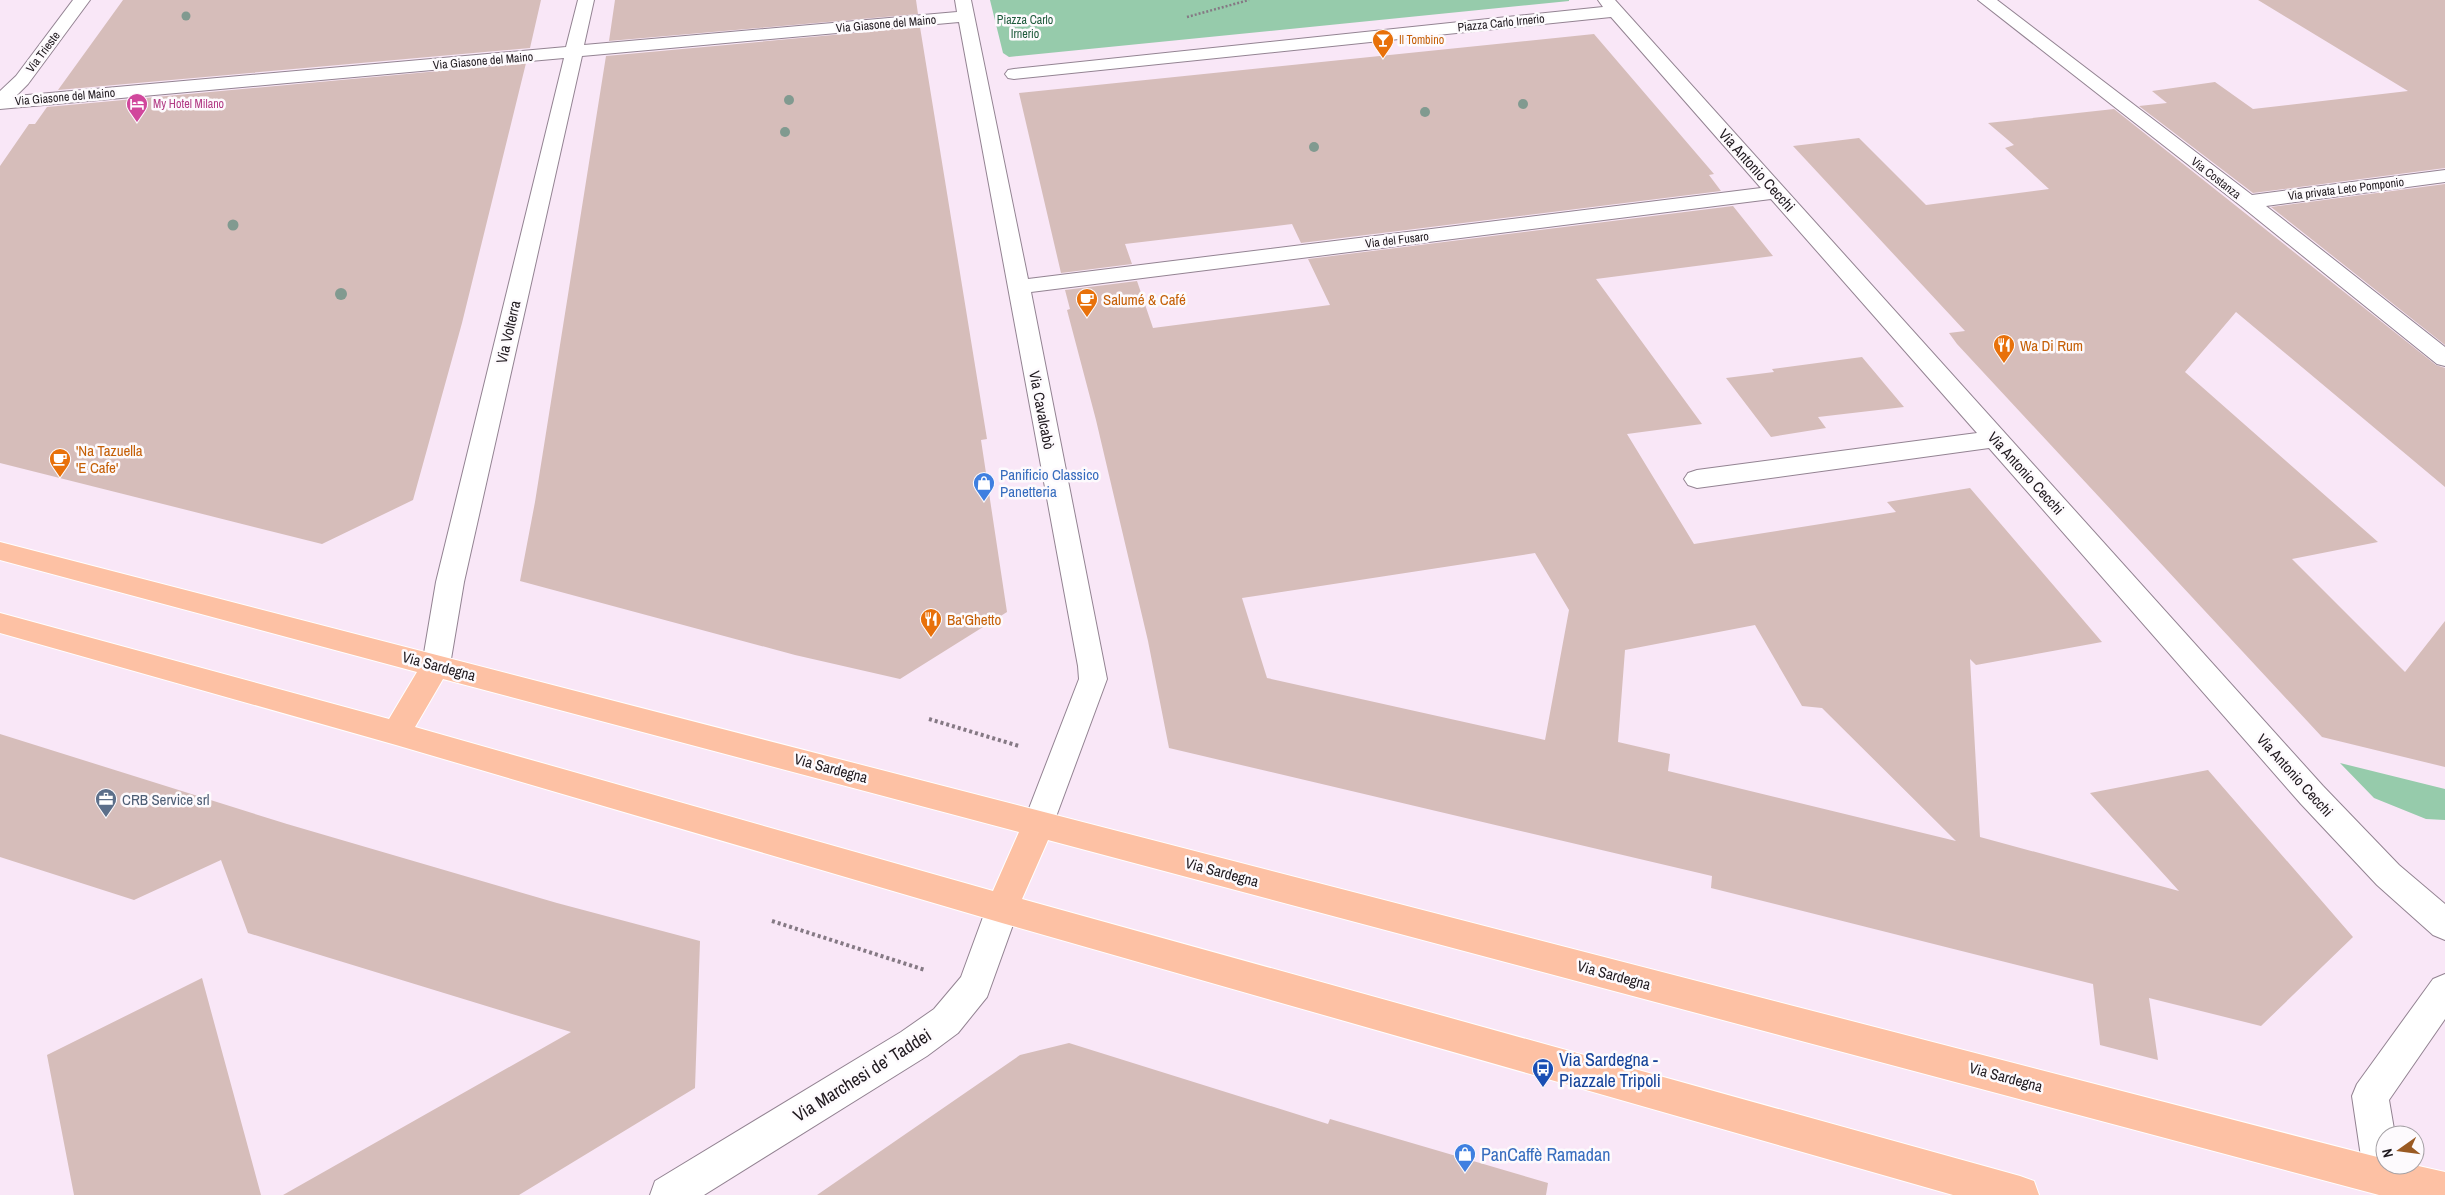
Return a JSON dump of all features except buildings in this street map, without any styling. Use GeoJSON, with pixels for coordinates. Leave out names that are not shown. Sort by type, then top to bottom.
{"type":"FeatureCollection","features":[{"type":"Feature","properties":{"kind":"main road","name":"Via Sardegna"},"geometry":{"type":"LineString","coordinates":[[0,551],[1039,824],[2385,1186],[2445,1190]]}},
{"type":"Feature","properties":{"kind":"main road"},"geometry":{"type":"LineString","coordinates":[[0,623],[396,733],[1002,908],[2020,1195]]}},
{"type":"Feature","properties":{"kind":"main road"},"geometry":{"type":"LineString","coordinates":[[396,733],[436,665]]}},
{"type":"Feature","properties":{"kind":"main road"},"geometry":{"type":"LineString","coordinates":[[1002,908],[1039,824]]}},
{"type":"Feature","properties":{"kind":"street","name":"Via Trieste"},"geometry":{"type":"LineString","coordinates":[[0,102],[22,80],[82,0]]}},
{"type":"Feature","properties":{"kind":"street","name":"Via Volterra"},"geometry":{"type":"LineString","coordinates":[[436,665],[450,582],[586,0]]}},
{"type":"Feature","properties":{"kind":"street","name":"Via Costanza"},"geometry":{"type":"LineString","coordinates":[[1986,0],[2248,202],[2445,359]]}},
{"type":"Feature","properties":{"kind":"street","name":"Piazza Carlo Irnerio"},"geometry":{"type":"LineString","coordinates":[[1014,74],[1611,6]]}},
{"type":"Feature","properties":{"kind":"street","name":"Via Antonio Cecchi"},"geometry":{"type":"LineString","coordinates":[[1611,6],[2318,801],[2388,875],[2445,925]]}},
{"type":"Feature","properties":{"kind":"street","name":"Via Giasone del Maino"},"geometry":{"type":"LineString","coordinates":[[0,102],[574,53],[965,8]]}},
{"type":"Feature","properties":{"kind":"street","name":"Via Cavalcabò"},"geometry":{"type":"LineString","coordinates":[[965,8],[1093,679],[1039,824]]}},
{"type":"Feature","properties":{"kind":"street","name":"Via privata Leto Pomponio"},"geometry":{"type":"LineString","coordinates":[[2248,202],[2445,176]]}},
{"type":"Feature","properties":{"kind":"street","name":"Via del Fusaro"},"geometry":{"type":"LineString","coordinates":[[1018,287],[1775,192]]}},
{"type":"Feature","properties":{"kind":"street"},"geometry":{"type":"LineString","coordinates":[[1697,480],[1996,439]]}},
{"type":"Feature","properties":{"kind":"street","name":"Via Marchesi de' Taddei"},"geometry":{"type":"LineString","coordinates":[[671,1194],[914,1044],[946,1021],[975,986],[1002,908]]}},
{"type":"Feature","properties":{"kind":"street"},"geometry":{"type":"LineString","coordinates":[[2385,1186],[2370,1096],[2445,990]]}},
{"type":"Feature","properties":{"kind":"path"},"geometry":{"type":"LineString","coordinates":[[929,719],[1027,748]]}},
{"type":"Feature","properties":{"kind":"path"},"geometry":{"type":"LineString","coordinates":[[772,921],[933,972]]}},
{"type":"Feature","properties":{"kind":"green space","name":"Piazza Carlo Irnerio"},"geometry":{"type":"Polygon","coordinates":[[[990,0],[1569,1],[1009,57],[1003,53],[990,0]]]}},
{"type":"Feature","properties":{"kind":"green space"},"geometry":{"type":"Polygon","coordinates":[[[2340,763],[2445,789],[2445,820],[2426,819],[2374,798],[2340,763]]]}},
{"type":"Feature","properties":{"kind":"place","name":"Il Tombino"},"geometry":{"type":"Point","coordinates":[1383,59]}},
{"type":"Feature","properties":{"kind":"place","name":"My Hotel Milano"},"geometry":{"type":"Point","coordinates":[137,123]}},
{"type":"Feature","properties":{"kind":"place","name":"Salumé & Café"},"geometry":{"type":"Point","coordinates":[1087,318]}},
{"type":"Feature","properties":{"kind":"place","name":"Wa Di Rum"},"geometry":{"type":"Point","coordinates":[2004,364]}},
{"type":"Feature","properties":{"kind":"place","name":"'Na Tazuella 'E Cafe'"},"geometry":{"type":"Point","coordinates":[60,478]}},
{"type":"Feature","properties":{"kind":"place","name":"Panificio Classico Panetteria"},"geometry":{"type":"Point","coordinates":[984,502]}},
{"type":"Feature","properties":{"kind":"place","name":"Ba'Ghetto"},"geometry":{"type":"Point","coordinates":[931,638]}},
{"type":"Feature","properties":{"kind":"place","name":"CRB Service srl"},"geometry":{"type":"Point","coordinates":[106,818]}},
{"type":"Feature","properties":{"kind":"place","name":"Via Sardegna - Piazzale Tripoli"},"geometry":{"type":"Point","coordinates":[1543,1088]}},
{"type":"Feature","properties":{"kind":"place","name":"PanCaffè Ramadan"},"geometry":{"type":"Point","coordinates":[1465,1173]}}]}
